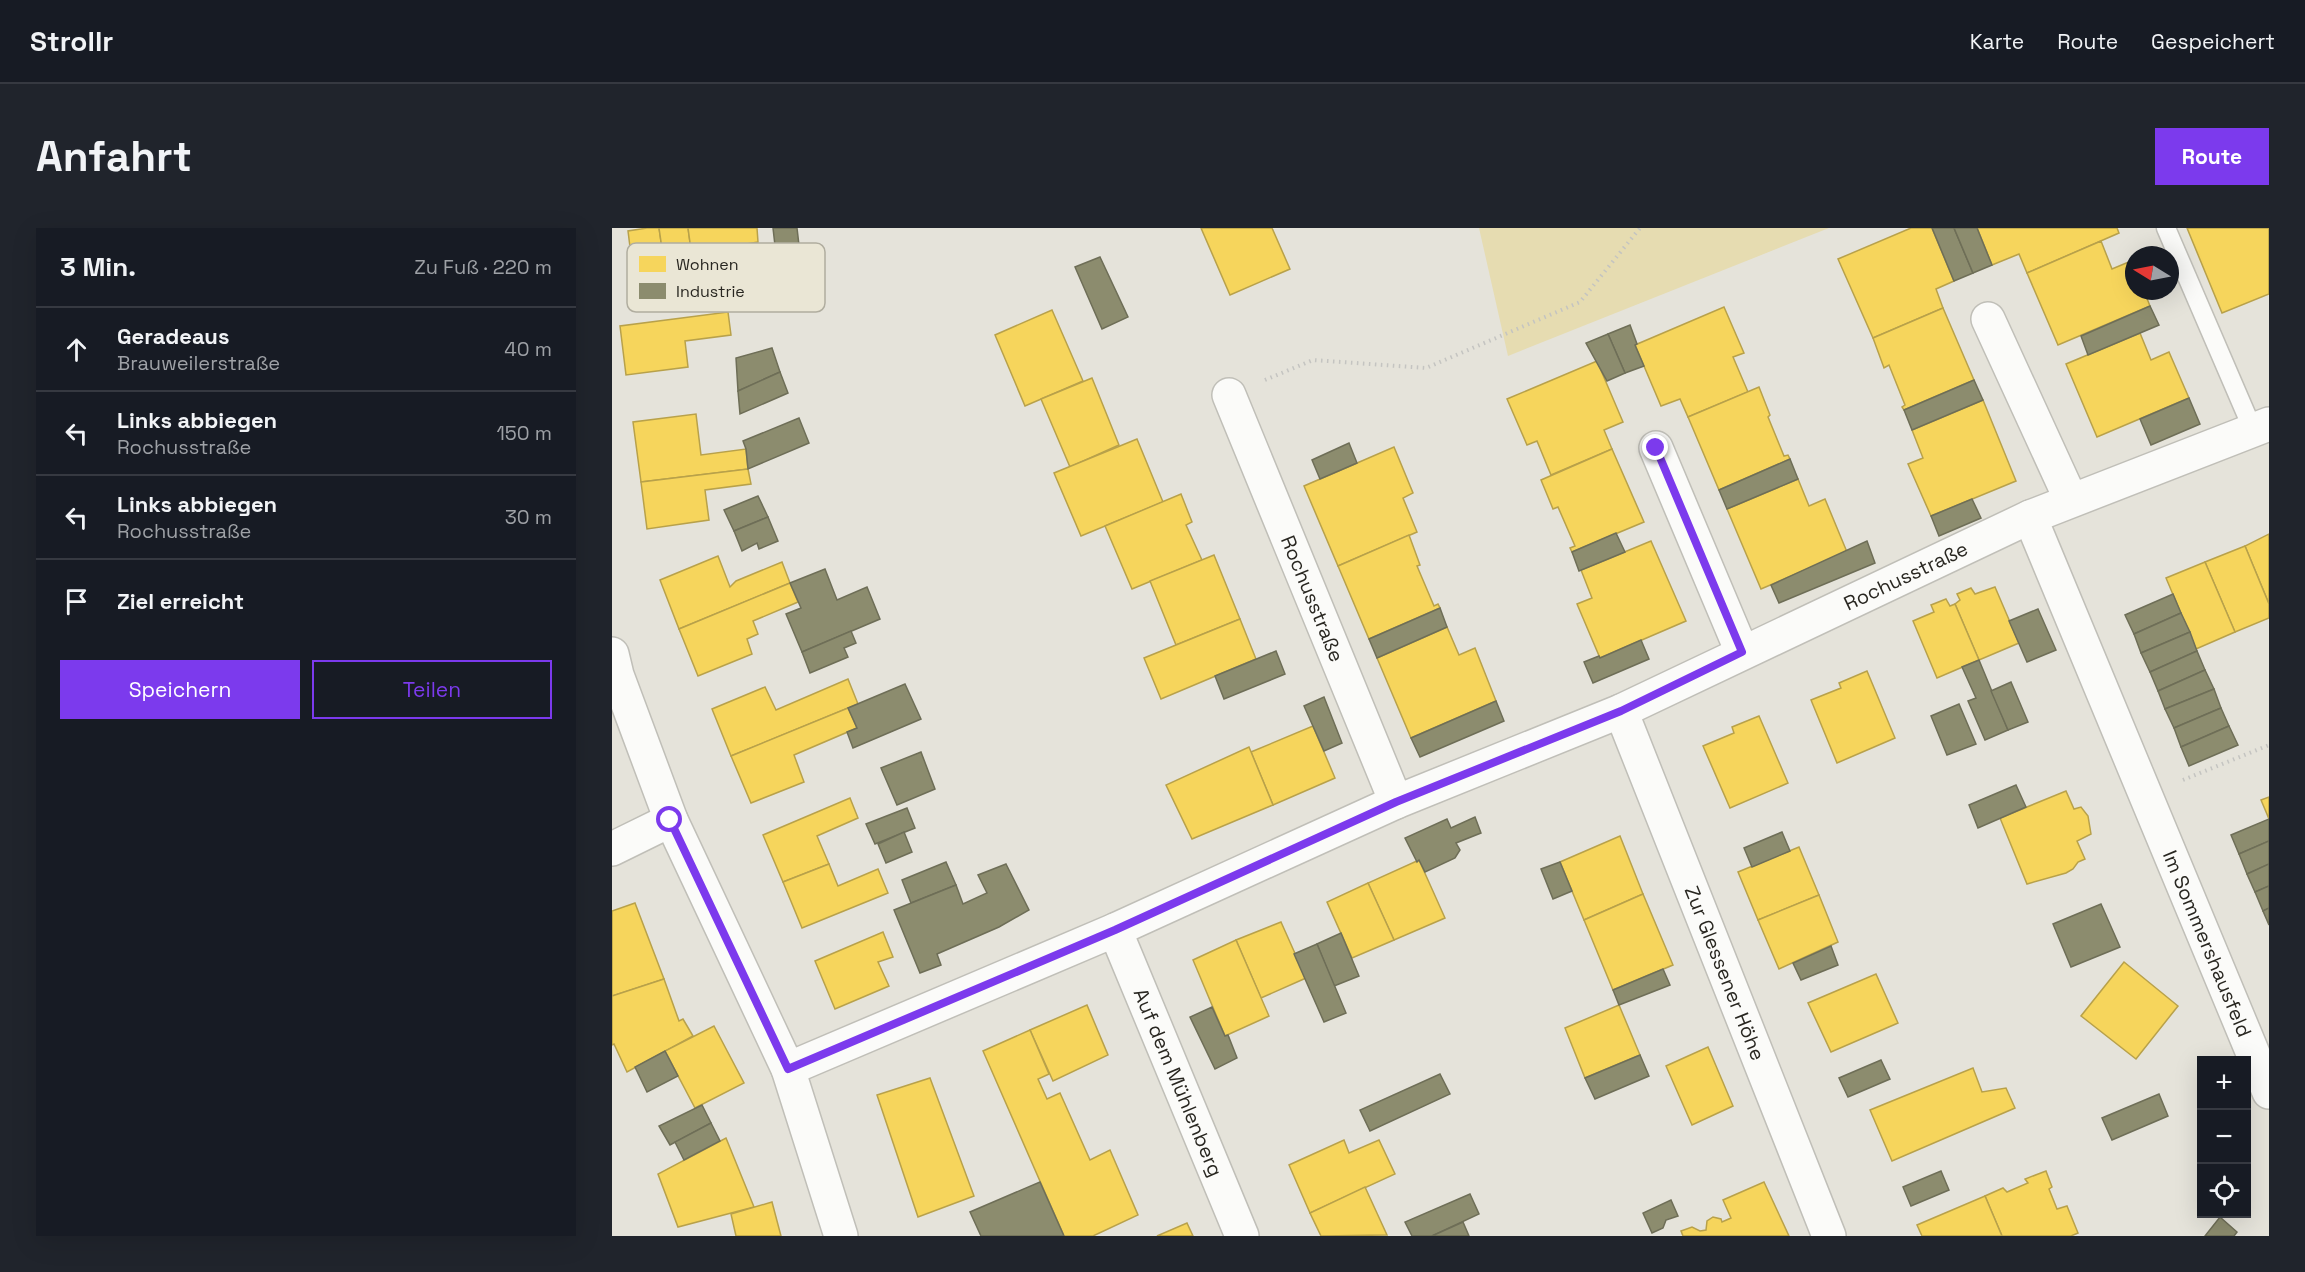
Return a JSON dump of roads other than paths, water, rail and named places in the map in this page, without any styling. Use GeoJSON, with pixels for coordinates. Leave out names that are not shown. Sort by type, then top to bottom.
{"type":"FeatureCollection","features":[{"type":"Feature","properties":{"kind":"street"},"geometry":{"type":"LineString","coordinates":[[1988,319],[2071,500]]}},
{"type":"Feature","properties":{"kind":"street","name":"Rochusstraße"},"geometry":{"type":"LineString","coordinates":[[1229,395],[1396,802]]}},
{"type":"Feature","properties":{"kind":"street","name":"Rochusstraße"},"geometry":{"type":"LineString","coordinates":[[788,1069],[1115,930],[1396,802],[1621,711],[2030,517],[2261,427]]}},
{"type":"Feature","properties":{"kind":"street"},"geometry":{"type":"LineString","coordinates":[[1656,448],[1742,652]]}},
{"type":"Feature","properties":{"kind":"street","name":"Im Sommershausfeld"},"geometry":{"type":"LineString","coordinates":[[2030,517],[2144,796],[2269,1092]]}},
{"type":"Feature","properties":{"kind":"street"},"geometry":{"type":"LineString","coordinates":[[612,654],[617,675],[670,820],[788,1069],[841,1236]]}},
{"type":"Feature","properties":{"kind":"street","name":"Zur Glessener Höhe"},"geometry":{"type":"LineString","coordinates":[[1621,711],[1829,1236]]}},
{"type":"Feature","properties":{"kind":"street"},"geometry":{"type":"LineString","coordinates":[[612,849],[670,820]]}},
{"type":"Feature","properties":{"kind":"street","name":"Auf dem Mühlenberg"},"geometry":{"type":"LineString","coordinates":[[1115,930],[1242,1236]]}},
{"type":"Feature","properties":{"kind":"lane"},"geometry":{"type":"LineString","coordinates":[[2166,228],[2261,427]]}}]}
